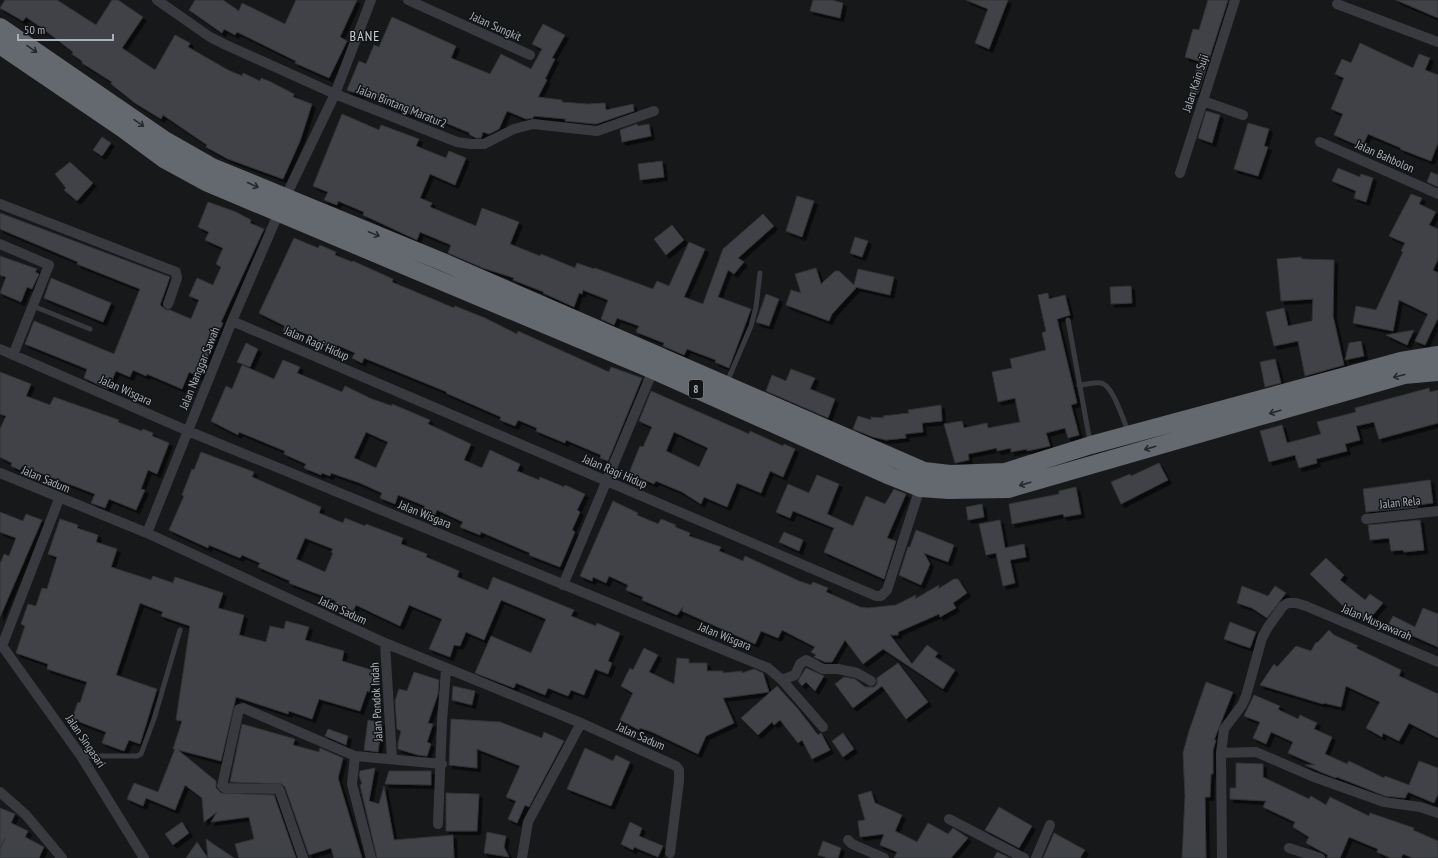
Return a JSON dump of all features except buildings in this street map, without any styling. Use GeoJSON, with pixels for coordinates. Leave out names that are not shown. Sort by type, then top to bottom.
{"type":"FeatureCollection","features":[{"type":"Feature","properties":{"kind":"highway","name":"8"},"geometry":{"type":"LineString","coordinates":[[0,27],[163,139],[282,206],[920,488],[949,490],[1008,489],[1404,375],[1438,372]]}},
{"type":"Feature","properties":{"kind":"highway","name":"8"},"geometry":{"type":"LineString","coordinates":[[0,45],[122,128],[164,159],[208,184],[282,206],[443,262],[924,471],[950,474],[1005,472],[1091,445],[1401,361],[1438,355]]}},
{"type":"Feature","properties":{"kind":"street","name":"Jalan Bintang Maratur2"},"geometry":{"type":"LineString","coordinates":[[157,0],[210,37],[335,94],[457,142],[484,144],[514,129],[533,124],[597,131],[654,111]]}},
{"type":"Feature","properties":{"kind":"street","name":"Jalan Nanggar Sawah"},"geometry":{"type":"LineString","coordinates":[[147,533],[232,321],[282,206],[335,94],[372,0]]}},
{"type":"Feature","properties":{"kind":"street","name":"Jalan Sungkit"},"geometry":{"type":"LineString","coordinates":[[408,0],[530,55]]}},
{"type":"Feature","properties":{"kind":"street","name":"Jalan Kain Suji"},"geometry":{"type":"LineString","coordinates":[[1180,173],[1235,0]]}},
{"type":"Feature","properties":{"kind":"street"},"geometry":{"type":"LineString","coordinates":[[1337,4],[1438,42]]}},
{"type":"Feature","properties":{"kind":"street"},"geometry":{"type":"LineString","coordinates":[[1203,101],[1242,115]]}},
{"type":"Feature","properties":{"kind":"street","name":"Jalan Bahbolon"},"geometry":{"type":"LineString","coordinates":[[1320,142],[1438,194]]}},
{"type":"Feature","properties":{"kind":"street"},"geometry":{"type":"LineString","coordinates":[[0,204],[176,272],[178,278],[168,304]]}},
{"type":"Feature","properties":{"kind":"street"},"geometry":{"type":"LineString","coordinates":[[0,244],[49,265],[13,354]]}},
{"type":"Feature","properties":{"kind":"street","name":"Jalan Ragi Hidup"},"geometry":{"type":"LineString","coordinates":[[232,321],[876,596],[881,596],[887,590],[920,488]]}},
{"type":"Feature","properties":{"kind":"street","name":"Jalan Wisgara"},"geometry":{"type":"LineString","coordinates":[[0,349],[188,431],[768,668],[782,680],[823,727]]}},
{"type":"Feature","properties":{"kind":"street"},"geometry":{"type":"LineString","coordinates":[[563,584],[653,370]]}},
{"type":"Feature","properties":{"kind":"street","name":"Jalan Sadum"},"geometry":{"type":"LineString","coordinates":[[0,473],[59,499],[147,533],[385,644],[446,670],[581,723],[676,766],[679,770],[679,781],[670,853]]}},
{"type":"Feature","properties":{"kind":"street"},"geometry":{"type":"LineString","coordinates":[[1,644],[59,499]]}},
{"type":"Feature","properties":{"kind":"street","name":"Jalan Rela"},"geometry":{"type":"LineString","coordinates":[[1366,519],[1438,511]]}},
{"type":"Feature","properties":{"kind":"street","name":"Jalan Musyawarah"},"geometry":{"type":"LineString","coordinates":[[1221,753],[1224,730],[1244,700],[1262,638],[1268,627],[1288,603],[1296,603],[1306,606],[1438,662]]}},
{"type":"Feature","properties":{"kind":"street","name":"Jalan Singasari"},"geometry":{"type":"LineString","coordinates":[[1,644],[81,756],[144,858]]}},
{"type":"Feature","properties":{"kind":"street","name":"Jalan Pondok Indah"},"geometry":{"type":"LineString","coordinates":[[385,644],[392,759]]}},
{"type":"Feature","properties":{"kind":"street"},"geometry":{"type":"LineString","coordinates":[[782,680],[795,675],[800,664],[806,660],[823,668],[857,673],[871,681]]}},
{"type":"Feature","properties":{"kind":"street"},"geometry":{"type":"LineString","coordinates":[[438,824],[442,764],[442,720],[446,670]]}},
{"type":"Feature","properties":{"kind":"street","name":"Jalan Pondok Indah"},"geometry":{"type":"LineString","coordinates":[[303,858],[279,790],[225,788],[222,786],[238,710],[243,708],[355,756],[442,764]]}},
{"type":"Feature","properties":{"kind":"street"},"geometry":{"type":"LineString","coordinates":[[522,858],[528,822],[581,723]]}},
{"type":"Feature","properties":{"kind":"street"},"geometry":{"type":"LineString","coordinates":[[1222,858],[1221,753],[1256,752],[1314,777],[1384,802],[1426,808],[1438,813]]}},
{"type":"Feature","properties":{"kind":"street"},"geometry":{"type":"LineString","coordinates":[[355,756],[352,784],[371,858]]}},
{"type":"Feature","properties":{"kind":"street"},"geometry":{"type":"LineString","coordinates":[[0,792],[26,815],[62,858]]}},
{"type":"Feature","properties":{"kind":"street"},"geometry":{"type":"LineString","coordinates":[[949,819],[1024,858]]}},
{"type":"Feature","properties":{"kind":"street"},"geometry":{"type":"LineString","coordinates":[[1036,858],[1050,825]]}},
{"type":"Feature","properties":{"kind":"street"},"geometry":{"type":"LineString","coordinates":[[848,840],[852,844],[884,858]]}},
{"type":"Feature","properties":{"kind":"street"},"geometry":{"type":"LineString","coordinates":[[1289,848],[1320,858]]}},
{"type":"Feature","properties":{"kind":"lane"},"geometry":{"type":"LineString","coordinates":[[726,386],[752,326],[760,273]]}},
{"type":"Feature","properties":{"kind":"lane"},"geometry":{"type":"LineString","coordinates":[[33,306],[90,329]]}},
{"type":"Feature","properties":{"kind":"lane"},"geometry":{"type":"LineString","coordinates":[[1068,320],[1091,445]]}},
{"type":"Feature","properties":{"kind":"lane"},"geometry":{"type":"LineString","coordinates":[[1079,385],[1101,383],[1107,386],[1111,391],[1129,435]]}},
{"type":"Feature","properties":{"kind":"lane"},"geometry":{"type":"LineString","coordinates":[[81,756],[137,756],[141,754],[180,630]]}},
{"type":"Feature","properties":{"kind":"district","name":"BANE"},"geometry":{"type":"Point","coordinates":[365,36]}}]}
